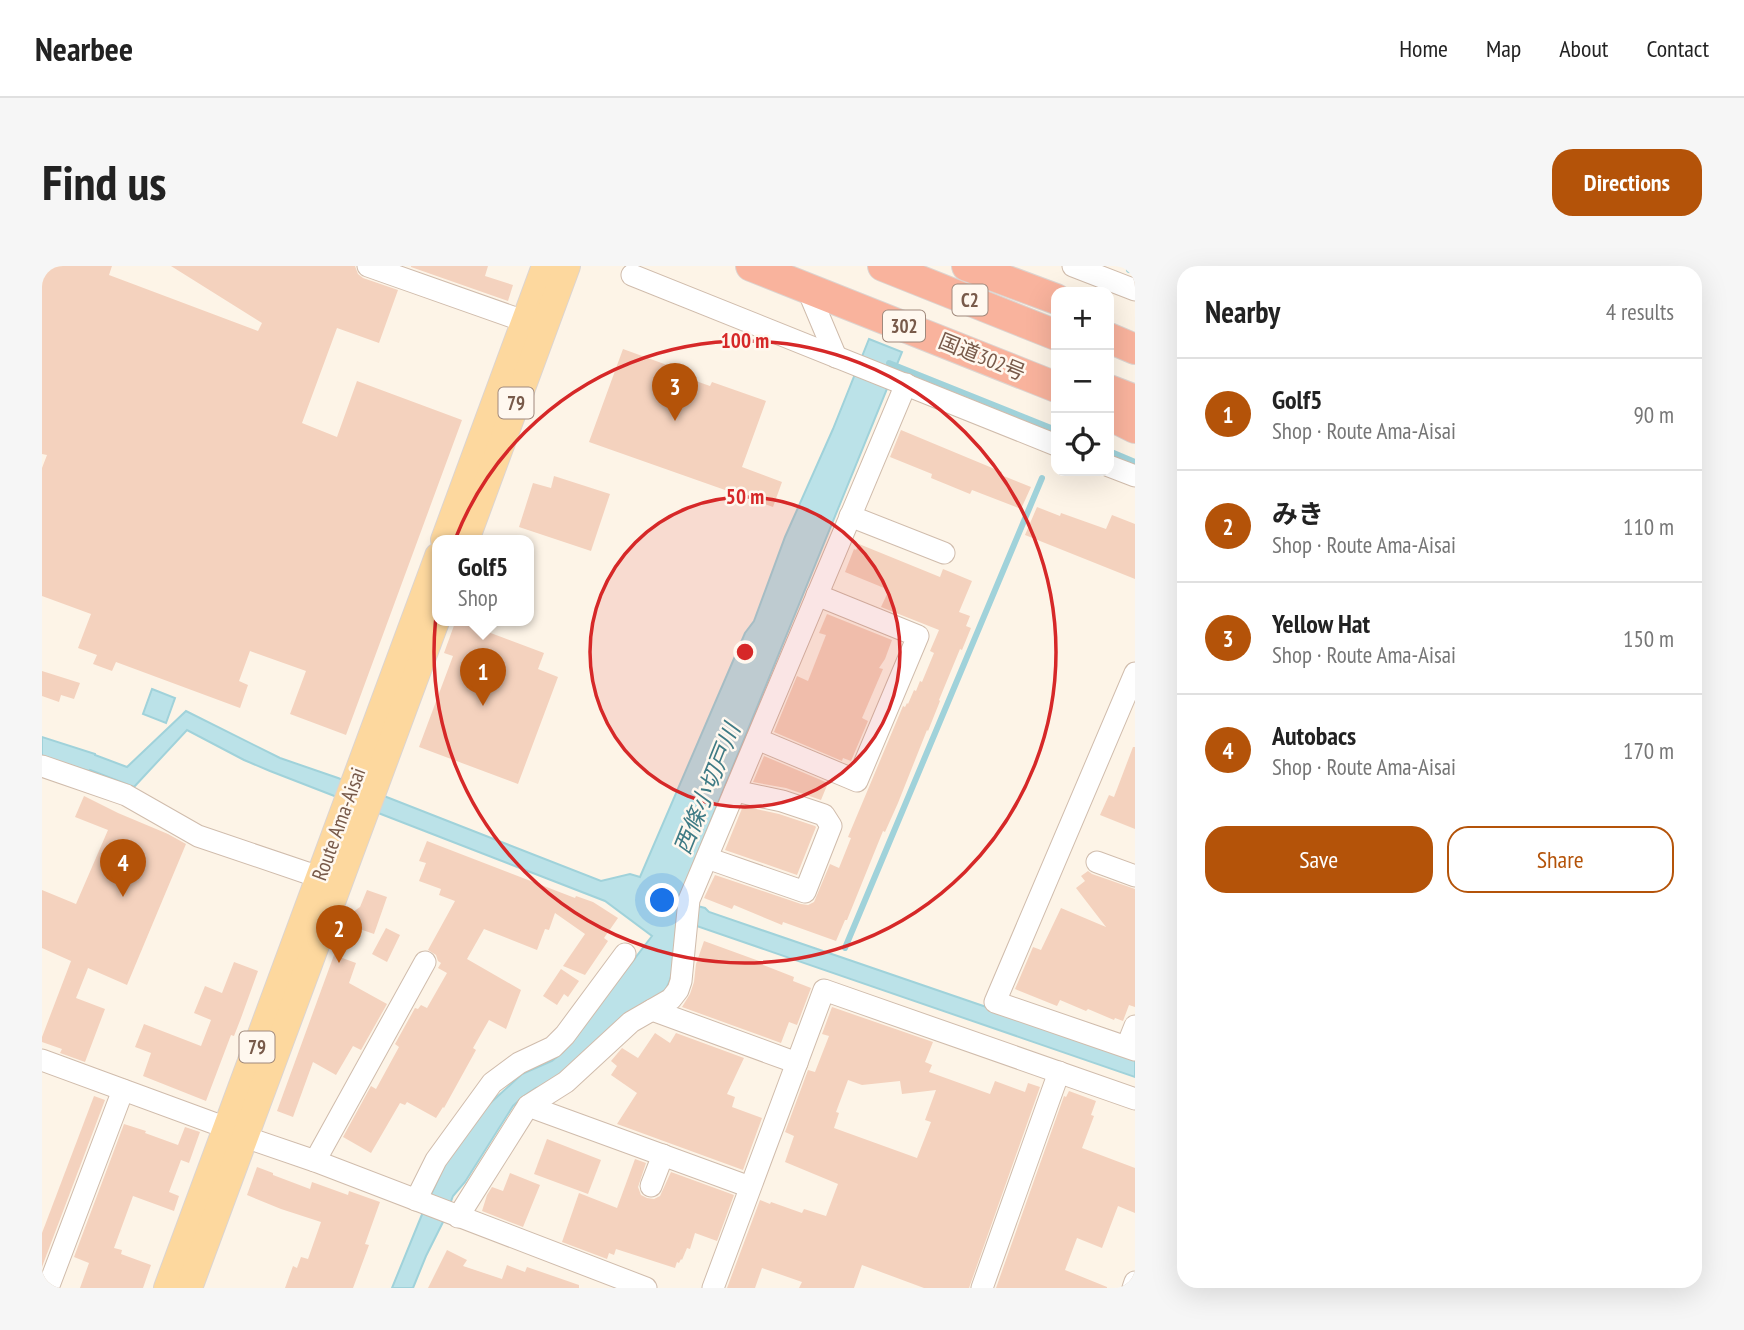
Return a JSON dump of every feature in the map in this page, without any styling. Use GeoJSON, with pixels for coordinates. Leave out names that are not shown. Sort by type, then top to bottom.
{"type":"FeatureCollection","features":[{"type":"Feature","properties":{"kind":"highway","name":"国道302号"},"geometry":{"type":"LineString","coordinates":[[751,266],[802,277],[1051,385]]}},
{"type":"Feature","properties":{"kind":"highway","name":"C2"},"geometry":{"type":"LineString","coordinates":[[883,266],[1051,333]]}},
{"type":"Feature","properties":{"kind":"highway"},"geometry":{"type":"LineString","coordinates":[[929,266],[1051,315]]}},
{"type":"Feature","properties":{"kind":"highway"},"geometry":{"type":"LineString","coordinates":[[967,266],[1051,297]]}},
{"type":"Feature","properties":{"kind":"highway","name":"C2"},"geometry":{"type":"LineString","coordinates":[[802,277],[1051,367]]}},
{"type":"Feature","properties":{"kind":"highway"},"geometry":{"type":"LineString","coordinates":[[1114,322],[1135,330]]}},
{"type":"Feature","properties":{"kind":"highway"},"geometry":{"type":"LineString","coordinates":[[1114,340],[1135,349]]}},
{"type":"Feature","properties":{"kind":"highway"},"geometry":{"type":"LineString","coordinates":[[1114,357],[1135,366]]}},
{"type":"Feature","properties":{"kind":"highway"},"geometry":{"type":"LineString","coordinates":[[1114,392],[1135,400]]}},
{"type":"Feature","properties":{"kind":"highway"},"geometry":{"type":"LineString","coordinates":[[1114,410],[1135,419]]}},
{"type":"Feature","properties":{"kind":"highway"},"geometry":{"type":"LineString","coordinates":[[1114,418],[1135,428]]}},
{"type":"Feature","properties":{"kind":"main road","name":"79"},"geometry":{"type":"LineString","coordinates":[[446,535],[545,266]]}},
{"type":"Feature","properties":{"kind":"main road","name":"79"},"geometry":{"type":"LineString","coordinates":[[468,535],[567,266]]}},
{"type":"Feature","properties":{"kind":"main road","name":"Route Ama-Aisai"},"geometry":{"type":"LineString","coordinates":[[167,1288],[236,1132],[360,797],[432,575]]}},
{"type":"Feature","properties":{"kind":"main road","name":"Route Ama-Aisai"},"geometry":{"type":"LineString","coordinates":[[189,1288],[236,1132],[319,877],[360,797],[434,626]]}},
{"type":"Feature","properties":{"kind":"street"},"geometry":{"type":"LineString","coordinates":[[368,266],[524,321]]}},
{"type":"Feature","properties":{"kind":"street"},"geometry":{"type":"LineString","coordinates":[[1073,266],[1135,290]]}},
{"type":"Feature","properties":{"kind":"street"},"geometry":{"type":"LineString","coordinates":[[632,275],[1051,443]]}},
{"type":"Feature","properties":{"kind":"street"},"geometry":{"type":"LineString","coordinates":[[802,277],[846,360]]}},
{"type":"Feature","properties":{"kind":"street"},"geometry":{"type":"LineString","coordinates":[[454,1215],[528,1106],[566,1082],[621,1030],[671,999],[678,990],[689,900],[850,516],[900,382]]}},
{"type":"Feature","properties":{"kind":"street"},"geometry":{"type":"LineString","coordinates":[[1114,468],[1135,476]]}},
{"type":"Feature","properties":{"kind":"street"},"geometry":{"type":"LineString","coordinates":[[850,516],[944,553]]}},
{"type":"Feature","properties":{"kind":"street"},"geometry":{"type":"LineString","coordinates":[[757,739],[857,780],[918,636],[817,595]]}},
{"type":"Feature","properties":{"kind":"street"},"geometry":{"type":"LineString","coordinates":[[1135,673],[995,1002],[1131,1048],[1135,1026]]}},
{"type":"Feature","properties":{"kind":"street"},"geometry":{"type":"LineString","coordinates":[[42,766],[125,795],[198,836],[319,877]]}},
{"type":"Feature","properties":{"kind":"street"},"geometry":{"type":"LineString","coordinates":[[707,858],[805,892],[831,826],[824,815],[782,800],[735,791]]}},
{"type":"Feature","properties":{"kind":"street"},"geometry":{"type":"LineString","coordinates":[[1097,862],[1135,876]]}},
{"type":"Feature","properties":{"kind":"street"},"geometry":{"type":"LineString","coordinates":[[419,1202],[436,1160],[492,1083],[519,1063],[553,1047],[565,1035],[625,954]]}},
{"type":"Feature","properties":{"kind":"street"},"geometry":{"type":"LineString","coordinates":[[315,1161],[425,962]]}},
{"type":"Feature","properties":{"kind":"street"},"geometry":{"type":"LineString","coordinates":[[713,1288],[824,989],[1135,1099]]}},
{"type":"Feature","properties":{"kind":"street"},"geometry":{"type":"LineString","coordinates":[[652,1010],[797,1063]]}},
{"type":"Feature","properties":{"kind":"street"},"geometry":{"type":"LineString","coordinates":[[42,1060],[646,1288]]}},
{"type":"Feature","properties":{"kind":"street"},"geometry":{"type":"LineString","coordinates":[[982,1288],[1059,1072]]}},
{"type":"Feature","properties":{"kind":"street"},"geometry":{"type":"LineString","coordinates":[[48,1279],[123,1090]]}},
{"type":"Feature","properties":{"kind":"street"},"geometry":{"type":"LineString","coordinates":[[528,1106],[750,1187]]}},
{"type":"Feature","properties":{"kind":"street"},"geometry":{"type":"LineString","coordinates":[[651,1186],[663,1155]]}},
{"type":"Feature","properties":{"kind":"street"},"geometry":{"type":"LineString","coordinates":[[1133,1288],[1135,1282]]}},
{"type":"Feature","properties":{"kind":"water","name":"西條小切戸川"},"geometry":{"type":"Polygon","coordinates":[[[869,339],[902,352],[678,901],[705,908],[709,912],[1135,1058],[1135,1077],[694,925],[676,931],[672,970],[665,990],[550,1085],[536,1088],[513,1106],[465,1182],[453,1196],[413,1288],[392,1288],[445,1164],[486,1107],[522,1074],[552,1061],[563,1052],[652,936],[605,901],[270,771],[187,730],[134,787],[90,770],[42,757],[42,737],[127,767],[186,711],[280,758],[601,881],[630,874],[640,877],[745,633],[754,621],[785,537],[869,339]]]}},
{"type":"Feature","properties":{"kind":"water"},"geometry":{"type":"Polygon","coordinates":[[[152,689],[175,698],[166,723],[143,714],[152,689]]]}},
{"type":"Feature","properties":{"kind":"building"},"geometry":{"type":"Polygon","coordinates":[[[42,266],[112,266],[109,275],[258,331],[262,323],[171,266],[355,266],[363,278],[398,290],[379,343],[337,328],[302,423],[337,437],[357,381],[462,420],[346,735],[290,714],[306,671],[250,651],[239,681],[248,685],[240,708],[116,662],[112,671],[93,664],[97,655],[78,648],[91,614],[42,596],[42,468],[47,455],[42,454],[42,266]]]}},
{"type":"Feature","properties":{"kind":"building"},"geometry":{"type":"Polygon","coordinates":[[[411,266],[488,266],[485,276],[513,285],[508,301],[411,266]]]}},
{"type":"Feature","properties":{"kind":"building"},"geometry":{"type":"Polygon","coordinates":[[[623,349],[678,369],[676,374],[710,386],[712,382],[766,401],[742,467],[782,482],[773,507],[589,442],[623,349]]]}},
{"type":"Feature","properties":{"kind":"building"},"geometry":{"type":"Polygon","coordinates":[[[901,430],[1031,487],[1021,509],[972,490],[970,494],[931,478],[932,474],[890,457],[901,430]]]}},
{"type":"Feature","properties":{"kind":"building"},"geometry":{"type":"Polygon","coordinates":[[[554,476],[610,494],[591,551],[519,527],[533,483],[551,488],[554,476]]]}},
{"type":"Feature","properties":{"kind":"building"},"geometry":{"type":"Polygon","coordinates":[[[1037,507],[1106,529],[1112,515],[1135,524],[1135,579],[1025,535],[1037,507]]]}},
{"type":"Feature","properties":{"kind":"building"},"geometry":{"type":"Polygon","coordinates":[[[859,544],[940,577],[943,569],[972,581],[959,612],[970,616],[966,626],[971,628],[898,803],[885,832],[883,831],[836,941],[783,922],[782,925],[734,905],[732,909],[704,898],[715,875],[801,904],[814,902],[830,864],[839,868],[851,838],[848,837],[903,706],[908,704],[914,690],[916,691],[920,681],[922,682],[934,653],[930,651],[939,630],[881,607],[889,590],[845,572],[854,549],[856,550],[859,544]]]}},
{"type":"Feature","properties":{"kind":"building"},"geometry":{"type":"Polygon","coordinates":[[[827,614],[892,640],[862,718],[868,721],[851,761],[843,758],[842,761],[774,732],[797,676],[808,681],[826,635],[819,633],[827,614]]]}},
{"type":"Feature","properties":{"kind":"building"},"geometry":{"type":"Polygon","coordinates":[[[454,626],[472,626],[544,653],[538,669],[558,677],[518,784],[419,747],[453,656],[444,653],[454,626]]]}},
{"type":"Feature","properties":{"kind":"building"},"geometry":{"type":"Polygon","coordinates":[[[42,671],[80,683],[74,699],[61,695],[59,702],[42,696],[42,671]]]}},
{"type":"Feature","properties":{"kind":"building"},"geometry":{"type":"Polygon","coordinates":[[[1133,747],[1135,829],[1100,815],[1109,795],[1114,797],[1133,747]]]}},
{"type":"Feature","properties":{"kind":"building"},"geometry":{"type":"Polygon","coordinates":[[[764,756],[828,783],[821,800],[786,788],[753,782],[764,756]]]}},
{"type":"Feature","properties":{"kind":"building"},"geometry":{"type":"Polygon","coordinates":[[[84,796],[186,844],[127,985],[88,968],[76,998],[105,1009],[85,1062],[60,1053],[62,1049],[42,1042],[71,961],[42,948],[42,890],[76,904],[108,830],[75,817],[84,796]]]}},
{"type":"Feature","properties":{"kind":"building"},"geometry":{"type":"Polygon","coordinates":[[[743,806],[779,814],[816,827],[797,875],[725,850],[743,806]]]}},
{"type":"Feature","properties":{"kind":"building"},"geometry":{"type":"Polygon","coordinates":[[[427,841],[575,898],[576,896],[593,902],[618,918],[604,938],[608,941],[585,975],[563,966],[585,934],[555,913],[537,950],[484,929],[467,959],[521,990],[506,1029],[489,1020],[473,1048],[476,1050],[436,1118],[407,1102],[405,1105],[400,1103],[371,1153],[343,1137],[371,1086],[376,1089],[399,1047],[395,1044],[415,1008],[418,1009],[421,1005],[427,1008],[447,973],[438,968],[441,963],[436,955],[428,950],[455,901],[439,895],[441,889],[419,881],[426,863],[419,861],[427,841]]]}},
{"type":"Feature","properties":{"kind":"building"},"geometry":{"type":"Polygon","coordinates":[[[1088,871],[1135,889],[1135,1007],[1129,1005],[1123,1021],[1088,1009],[1086,1011],[1060,1000],[1057,1006],[1015,989],[1033,947],[1041,950],[1061,908],[1106,927],[1076,888],[1085,881],[1081,876],[1088,871]]]}},
{"type":"Feature","properties":{"kind":"building"},"geometry":{"type":"Polygon","coordinates":[[[367,890],[387,897],[374,934],[348,925],[367,890]]]}},
{"type":"Feature","properties":{"kind":"building"},"geometry":{"type":"Polygon","coordinates":[[[386,928],[400,935],[387,962],[372,954],[386,928]]]}},
{"type":"Feature","properties":{"kind":"building"},"geometry":{"type":"Polygon","coordinates":[[[704,941],[759,961],[758,963],[794,977],[793,981],[811,988],[797,1025],[789,1022],[781,1043],[682,1007],[694,982],[696,964],[704,941]]]}},
{"type":"Feature","properties":{"kind":"building"},"geometry":{"type":"Polygon","coordinates":[[[334,955],[356,963],[349,983],[387,1004],[361,1050],[353,1046],[336,1075],[313,1062],[293,1117],[277,1111],[334,955]]]}},
{"type":"Feature","properties":{"kind":"building"},"geometry":{"type":"Polygon","coordinates":[[[234,962],[258,971],[206,1101],[143,1076],[151,1053],[135,1047],[144,1024],[201,1046],[211,1020],[194,1013],[205,986],[222,993],[234,962]]]}},
{"type":"Feature","properties":{"kind":"building"},"geometry":{"type":"Polygon","coordinates":[[[561,969],[579,981],[568,997],[564,994],[557,1005],[543,996],[561,969]]]}},
{"type":"Feature","properties":{"kind":"building"},"geometry":{"type":"Polygon","coordinates":[[[832,1007],[933,1042],[925,1062],[932,1065],[929,1072],[990,1094],[995,1081],[1025,1092],[1028,1083],[1040,1087],[969,1288],[924,1288],[862,1265],[854,1288],[799,1288],[802,1282],[762,1268],[755,1288],[727,1288],[760,1200],[802,1213],[804,1209],[826,1216],[838,1184],[785,1162],[794,1136],[785,1132],[808,1070],[815,1072],[829,1036],[822,1034],[832,1007]],[[848,1080],[836,1112],[839,1113],[834,1128],[917,1158],[931,1122],[925,1120],[936,1090],[902,1094],[900,1081],[862,1085],[848,1080]]]}},
{"type":"Feature","properties":{"kind":"building"},"geometry":{"type":"Polygon","coordinates":[[[655,1033],[670,1043],[676,1033],[744,1058],[727,1094],[735,1097],[732,1107],[762,1118],[743,1170],[617,1124],[637,1093],[611,1075],[617,1066],[611,1061],[622,1048],[638,1058],[655,1033]]]}},
{"type":"Feature","properties":{"kind":"building"},"geometry":{"type":"Polygon","coordinates":[[[1069,1091],[1096,1101],[1091,1115],[1094,1116],[1082,1148],[1135,1168],[1135,1213],[1118,1206],[1102,1248],[1077,1238],[1065,1270],[1107,1288],[996,1288],[1064,1096],[1066,1097],[1069,1091]]]}},
{"type":"Feature","properties":{"kind":"building"},"geometry":{"type":"Polygon","coordinates":[[[94,1096],[105,1100],[42,1267],[42,1233],[94,1096]]]}},
{"type":"Feature","properties":{"kind":"building"},"geometry":{"type":"Polygon","coordinates":[[[124,1124],[178,1145],[185,1127],[200,1132],[189,1163],[181,1160],[169,1192],[179,1196],[174,1211],[133,1196],[114,1248],[122,1250],[121,1254],[151,1265],[143,1288],[80,1288],[89,1263],[74,1257],[124,1124]]]}},
{"type":"Feature","properties":{"kind":"building"},"geometry":{"type":"Polygon","coordinates":[[[547,1139],[601,1160],[588,1194],[534,1174],[547,1139]]]}},
{"type":"Feature","properties":{"kind":"building"},"geometry":{"type":"Polygon","coordinates":[[[635,1159],[646,1163],[638,1187],[641,1195],[647,1198],[660,1196],[671,1172],[734,1195],[717,1241],[695,1233],[690,1249],[687,1248],[675,1268],[616,1249],[614,1255],[609,1253],[607,1259],[562,1242],[579,1193],[617,1208],[635,1159]]]}},
{"type":"Feature","properties":{"kind":"building"},"geometry":{"type":"Polygon","coordinates":[[[257,1167],[310,1189],[312,1182],[348,1195],[349,1191],[380,1202],[365,1244],[369,1245],[353,1288],[285,1288],[293,1266],[297,1268],[301,1257],[308,1259],[321,1222],[247,1195],[257,1167]]]}},
{"type":"Feature","properties":{"kind":"building"},"geometry":{"type":"Polygon","coordinates":[[[510,1173],[540,1185],[523,1227],[482,1211],[492,1187],[503,1191],[510,1173]]]}},
{"type":"Feature","properties":{"kind":"building"},"geometry":{"type":"Polygon","coordinates":[[[447,1250],[467,1260],[463,1266],[502,1279],[507,1265],[525,1272],[527,1267],[579,1285],[579,1288],[428,1288],[447,1250]]]}},
{"type":"Feature","properties":{"kind":"waterway"},"geometry":{"type":"LineString","coordinates":[[1129,270],[1131,266]]}},
{"type":"Feature","properties":{"kind":"waterway"},"geometry":{"type":"LineString","coordinates":[[889,363],[1051,428]]}},
{"type":"Feature","properties":{"kind":"waterway"},"geometry":{"type":"LineString","coordinates":[[1114,453],[1135,462]]}},
{"type":"Feature","properties":{"kind":"waterway"},"geometry":{"type":"LineString","coordinates":[[845,948],[1042,478]]}},
{"type":"Feature","properties":{"kind":"place","name":"Yellow Hat"},"geometry":{"type":"Point","coordinates":[675,421]}},
{"type":"Feature","properties":{"kind":"place","name":"Golf5"},"geometry":{"type":"Point","coordinates":[483,706]}},
{"type":"Feature","properties":{"kind":"place","name":"Autobacs"},"geometry":{"type":"Point","coordinates":[123,897]}},
{"type":"Feature","properties":{"kind":"place","name":"みき"},"geometry":{"type":"Point","coordinates":[339,963]}}]}
